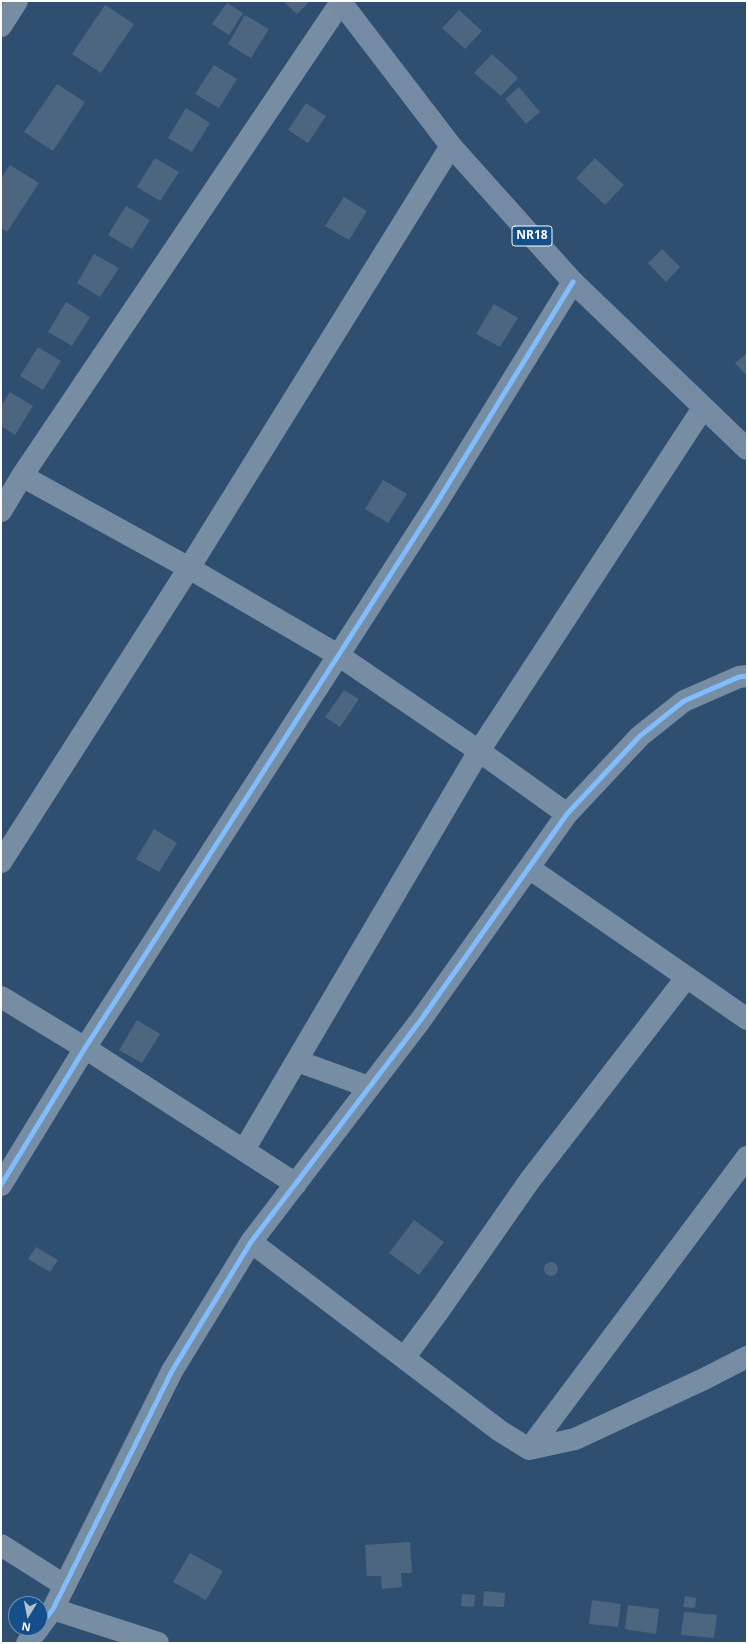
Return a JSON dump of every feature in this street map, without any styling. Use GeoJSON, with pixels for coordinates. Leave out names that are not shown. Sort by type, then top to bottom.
{"type":"FeatureCollection","features":[{"type":"Feature","properties":{"kind":"main road","name":"NR18"},"geometry":{"type":"LineString","coordinates":[[341,2],[451,146],[573,282],[703,408],[747,448]]}},
{"type":"Feature","properties":{"kind":"street"},"geometry":{"type":"LineString","coordinates":[[1,26],[17,1]]}},
{"type":"Feature","properties":{"kind":"street"},"geometry":{"type":"LineString","coordinates":[[1,511],[22,476],[341,2]]}},
{"type":"Feature","properties":{"kind":"street"},"geometry":{"type":"LineString","coordinates":[[1,862],[189,568],[451,146]]}},
{"type":"Feature","properties":{"kind":"street"},"geometry":{"type":"LineString","coordinates":[[1,1185],[85,1048],[436,504],[573,282]]}},
{"type":"Feature","properties":{"kind":"street"},"geometry":{"type":"LineString","coordinates":[[244,1150],[479,751],[703,408]]}},
{"type":"Feature","properties":{"kind":"street"},"geometry":{"type":"LineString","coordinates":[[22,476],[189,568],[338,655],[479,751],[567,814]]}},
{"type":"Feature","properties":{"kind":"street"},"geometry":{"type":"LineString","coordinates":[[48,1614],[172,1371],[251,1242],[424,1014],[567,814],[640,736],[684,701],[739,676],[747,676]]}},
{"type":"Feature","properties":{"kind":"street"},"geometry":{"type":"LineString","coordinates":[[529,868],[747,1019]]}},
{"type":"Feature","properties":{"kind":"street"},"geometry":{"type":"LineString","coordinates":[[404,1358],[530,1180],[686,978]]}},
{"type":"Feature","properties":{"kind":"street"},"geometry":{"type":"LineString","coordinates":[[1,997],[85,1048],[296,1184]]}},
{"type":"Feature","properties":{"kind":"street"},"geometry":{"type":"LineString","coordinates":[[297,1061],[369,1087]]}},
{"type":"Feature","properties":{"kind":"street"},"geometry":{"type":"LineString","coordinates":[[529,1449],[747,1158]]}},
{"type":"Feature","properties":{"kind":"street"},"geometry":{"type":"LineString","coordinates":[[251,1242],[500,1431],[529,1449],[575,1439],[704,1379],[747,1357]]}},
{"type":"Feature","properties":{"kind":"street"},"geometry":{"type":"LineString","coordinates":[[1,1545],[64,1585]]}},
{"type":"Feature","properties":{"kind":"street"},"geometry":{"type":"LineString","coordinates":[[48,1622],[158,1643]]}},
{"type":"Feature","properties":{"kind":"building"},"geometry":{"type":"Polygon","coordinates":[[[283,1],[310,1],[297,14],[283,1]]]}},
{"type":"Feature","properties":{"kind":"building"},"geometry":{"type":"Polygon","coordinates":[[[227,3],[243,13],[229,35],[212,24],[227,3]]]}},
{"type":"Feature","properties":{"kind":"building"},"geometry":{"type":"Polygon","coordinates":[[[105,5],[134,24],[101,73],[72,54],[105,5]]]}},
{"type":"Feature","properties":{"kind":"building"},"geometry":{"type":"Polygon","coordinates":[[[459,10],[482,31],[465,49],[442,28],[459,10]]]}},
{"type":"Feature","properties":{"kind":"building"},"geometry":{"type":"Polygon","coordinates":[[[245,15],[269,29],[251,58],[228,44],[245,15]]]}},
{"type":"Feature","properties":{"kind":"building"},"geometry":{"type":"Polygon","coordinates":[[[492,54],[518,78],[501,96],[474,73],[492,54]]]}},
{"type":"Feature","properties":{"kind":"building"},"geometry":{"type":"Polygon","coordinates":[[[214,65],[237,79],[219,108],[195,94],[214,65]]]}},
{"type":"Feature","properties":{"kind":"building"},"geometry":{"type":"Polygon","coordinates":[[[57,84],[85,102],[53,151],[24,132],[57,84]]]}},
{"type":"Feature","properties":{"kind":"building"},"geometry":{"type":"Polygon","coordinates":[[[519,87],[540,112],[526,124],[505,99],[519,87]]]}},
{"type":"Feature","properties":{"kind":"building"},"geometry":{"type":"Polygon","coordinates":[[[306,103],[326,116],[308,143],[288,130],[306,103]]]}},
{"type":"Feature","properties":{"kind":"building"},"geometry":{"type":"Polygon","coordinates":[[[186,108],[210,123],[192,152],[168,138],[186,108]]]}},
{"type":"Feature","properties":{"kind":"building"},"geometry":{"type":"Polygon","coordinates":[[[155,158],[179,172],[160,201],[137,187],[155,158]]]}},
{"type":"Feature","properties":{"kind":"building"},"geometry":{"type":"Polygon","coordinates":[[[595,158],[624,185],[605,205],[576,178],[595,158]]]}},
{"type":"Feature","properties":{"kind":"building"},"geometry":{"type":"Polygon","coordinates":[[[10,165],[39,183],[7,232],[1,228],[1,178],[10,165]]]}},
{"type":"Feature","properties":{"kind":"building"},"geometry":{"type":"Polygon","coordinates":[[[344,197],[367,211],[349,240],[325,226],[344,197]]]}},
{"type":"Feature","properties":{"kind":"building"},"geometry":{"type":"Polygon","coordinates":[[[126,206],[150,220],[132,249],[108,235],[126,206]]]}},
{"type":"Feature","properties":{"kind":"building"},"geometry":{"type":"Polygon","coordinates":[[[662,249],[680,267],[666,282],[648,263],[662,249]]]}},
{"type":"Feature","properties":{"kind":"building"},"geometry":{"type":"Polygon","coordinates":[[[94,254],[119,268],[100,297],[77,283],[94,254]]]}},
{"type":"Feature","properties":{"kind":"building"},"geometry":{"type":"Polygon","coordinates":[[[66,302],[90,317],[72,346],[48,332],[66,302]]]}},
{"type":"Feature","properties":{"kind":"building"},"geometry":{"type":"Polygon","coordinates":[[[494,304],[518,318],[500,347],[476,334],[494,304]]]}},
{"type":"Feature","properties":{"kind":"building"},"geometry":{"type":"Polygon","coordinates":[[[38,347],[61,361],[43,390],[20,376],[38,347]]]}},
{"type":"Feature","properties":{"kind":"building"},"geometry":{"type":"Polygon","coordinates":[[[747,353],[747,376],[735,363],[747,353]]]}},
{"type":"Feature","properties":{"kind":"building"},"geometry":{"type":"Polygon","coordinates":[[[10,392],[33,406],[15,435],[1,426],[1,406],[10,392]]]}},
{"type":"Feature","properties":{"kind":"building"},"geometry":{"type":"Polygon","coordinates":[[[383,480],[407,494],[388,523],[365,509],[383,480]]]}},
{"type":"Feature","properties":{"kind":"building"},"geometry":{"type":"Polygon","coordinates":[[[344,690],[359,699],[340,727],[325,717],[344,690]]]}},
{"type":"Feature","properties":{"kind":"building"},"geometry":{"type":"Polygon","coordinates":[[[154,829],[177,843],[159,872],[136,859],[154,829]]]}},
{"type":"Feature","properties":{"kind":"building"},"geometry":{"type":"Polygon","coordinates":[[[137,1020],[160,1034],[142,1063],[119,1050],[137,1020]]]}},
{"type":"Feature","properties":{"kind":"building"},"geometry":{"type":"Polygon","coordinates":[[[414,1220],[444,1242],[419,1275],[389,1253],[414,1220]]]}},
{"type":"Feature","properties":{"kind":"building"},"geometry":{"type":"Polygon","coordinates":[[[36,1247],[58,1260],[50,1272],[28,1259],[36,1247]]]}},
{"type":"Feature","properties":{"kind":"building"},"geometry":{"type":"Polygon","coordinates":[[[548,1262],[554,1262],[558,1266],[558,1272],[554,1276],[548,1276],[544,1272],[544,1266],[548,1262]]]}},
{"type":"Feature","properties":{"kind":"building"},"geometry":{"type":"Polygon","coordinates":[[[410,1542],[412,1573],[401,1573],[402,1587],[382,1589],[381,1576],[367,1576],[365,1545],[410,1542]]]}},
{"type":"Feature","properties":{"kind":"building"},"geometry":{"type":"Polygon","coordinates":[[[190,1553],[223,1571],[206,1600],[173,1582],[190,1553]]]}},
{"type":"Feature","properties":{"kind":"building"},"geometry":{"type":"Polygon","coordinates":[[[484,1591],[505,1593],[504,1607],[483,1606],[484,1591]]]}},
{"type":"Feature","properties":{"kind":"building"},"geometry":{"type":"Polygon","coordinates":[[[462,1594],[475,1595],[474,1607],[461,1606],[462,1594]]]}},
{"type":"Feature","properties":{"kind":"building"},"geometry":{"type":"Polygon","coordinates":[[[685,1596],[696,1598],[695,1608],[683,1607],[685,1596]]]}},
{"type":"Feature","properties":{"kind":"building"},"geometry":{"type":"Polygon","coordinates":[[[592,1600],[621,1604],[618,1627],[589,1624],[592,1600]]]}},
{"type":"Feature","properties":{"kind":"building"},"geometry":{"type":"Polygon","coordinates":[[[628,1605],[659,1609],[656,1634],[625,1629],[628,1605]]]}},
{"type":"Feature","properties":{"kind":"building"},"geometry":{"type":"Polygon","coordinates":[[[684,1612],[717,1615],[714,1638],[681,1635],[684,1612]]]}},
{"type":"Feature","properties":{"kind":"cycle path"},"geometry":{"type":"LineString","coordinates":[[1,1185],[85,1048],[436,504],[573,282]]}},
{"type":"Feature","properties":{"kind":"cycle path"},"geometry":{"type":"LineString","coordinates":[[48,1616],[53,1609],[172,1371],[251,1242],[420,1021],[567,814],[640,736],[684,701],[739,677],[747,676]]}}]}
